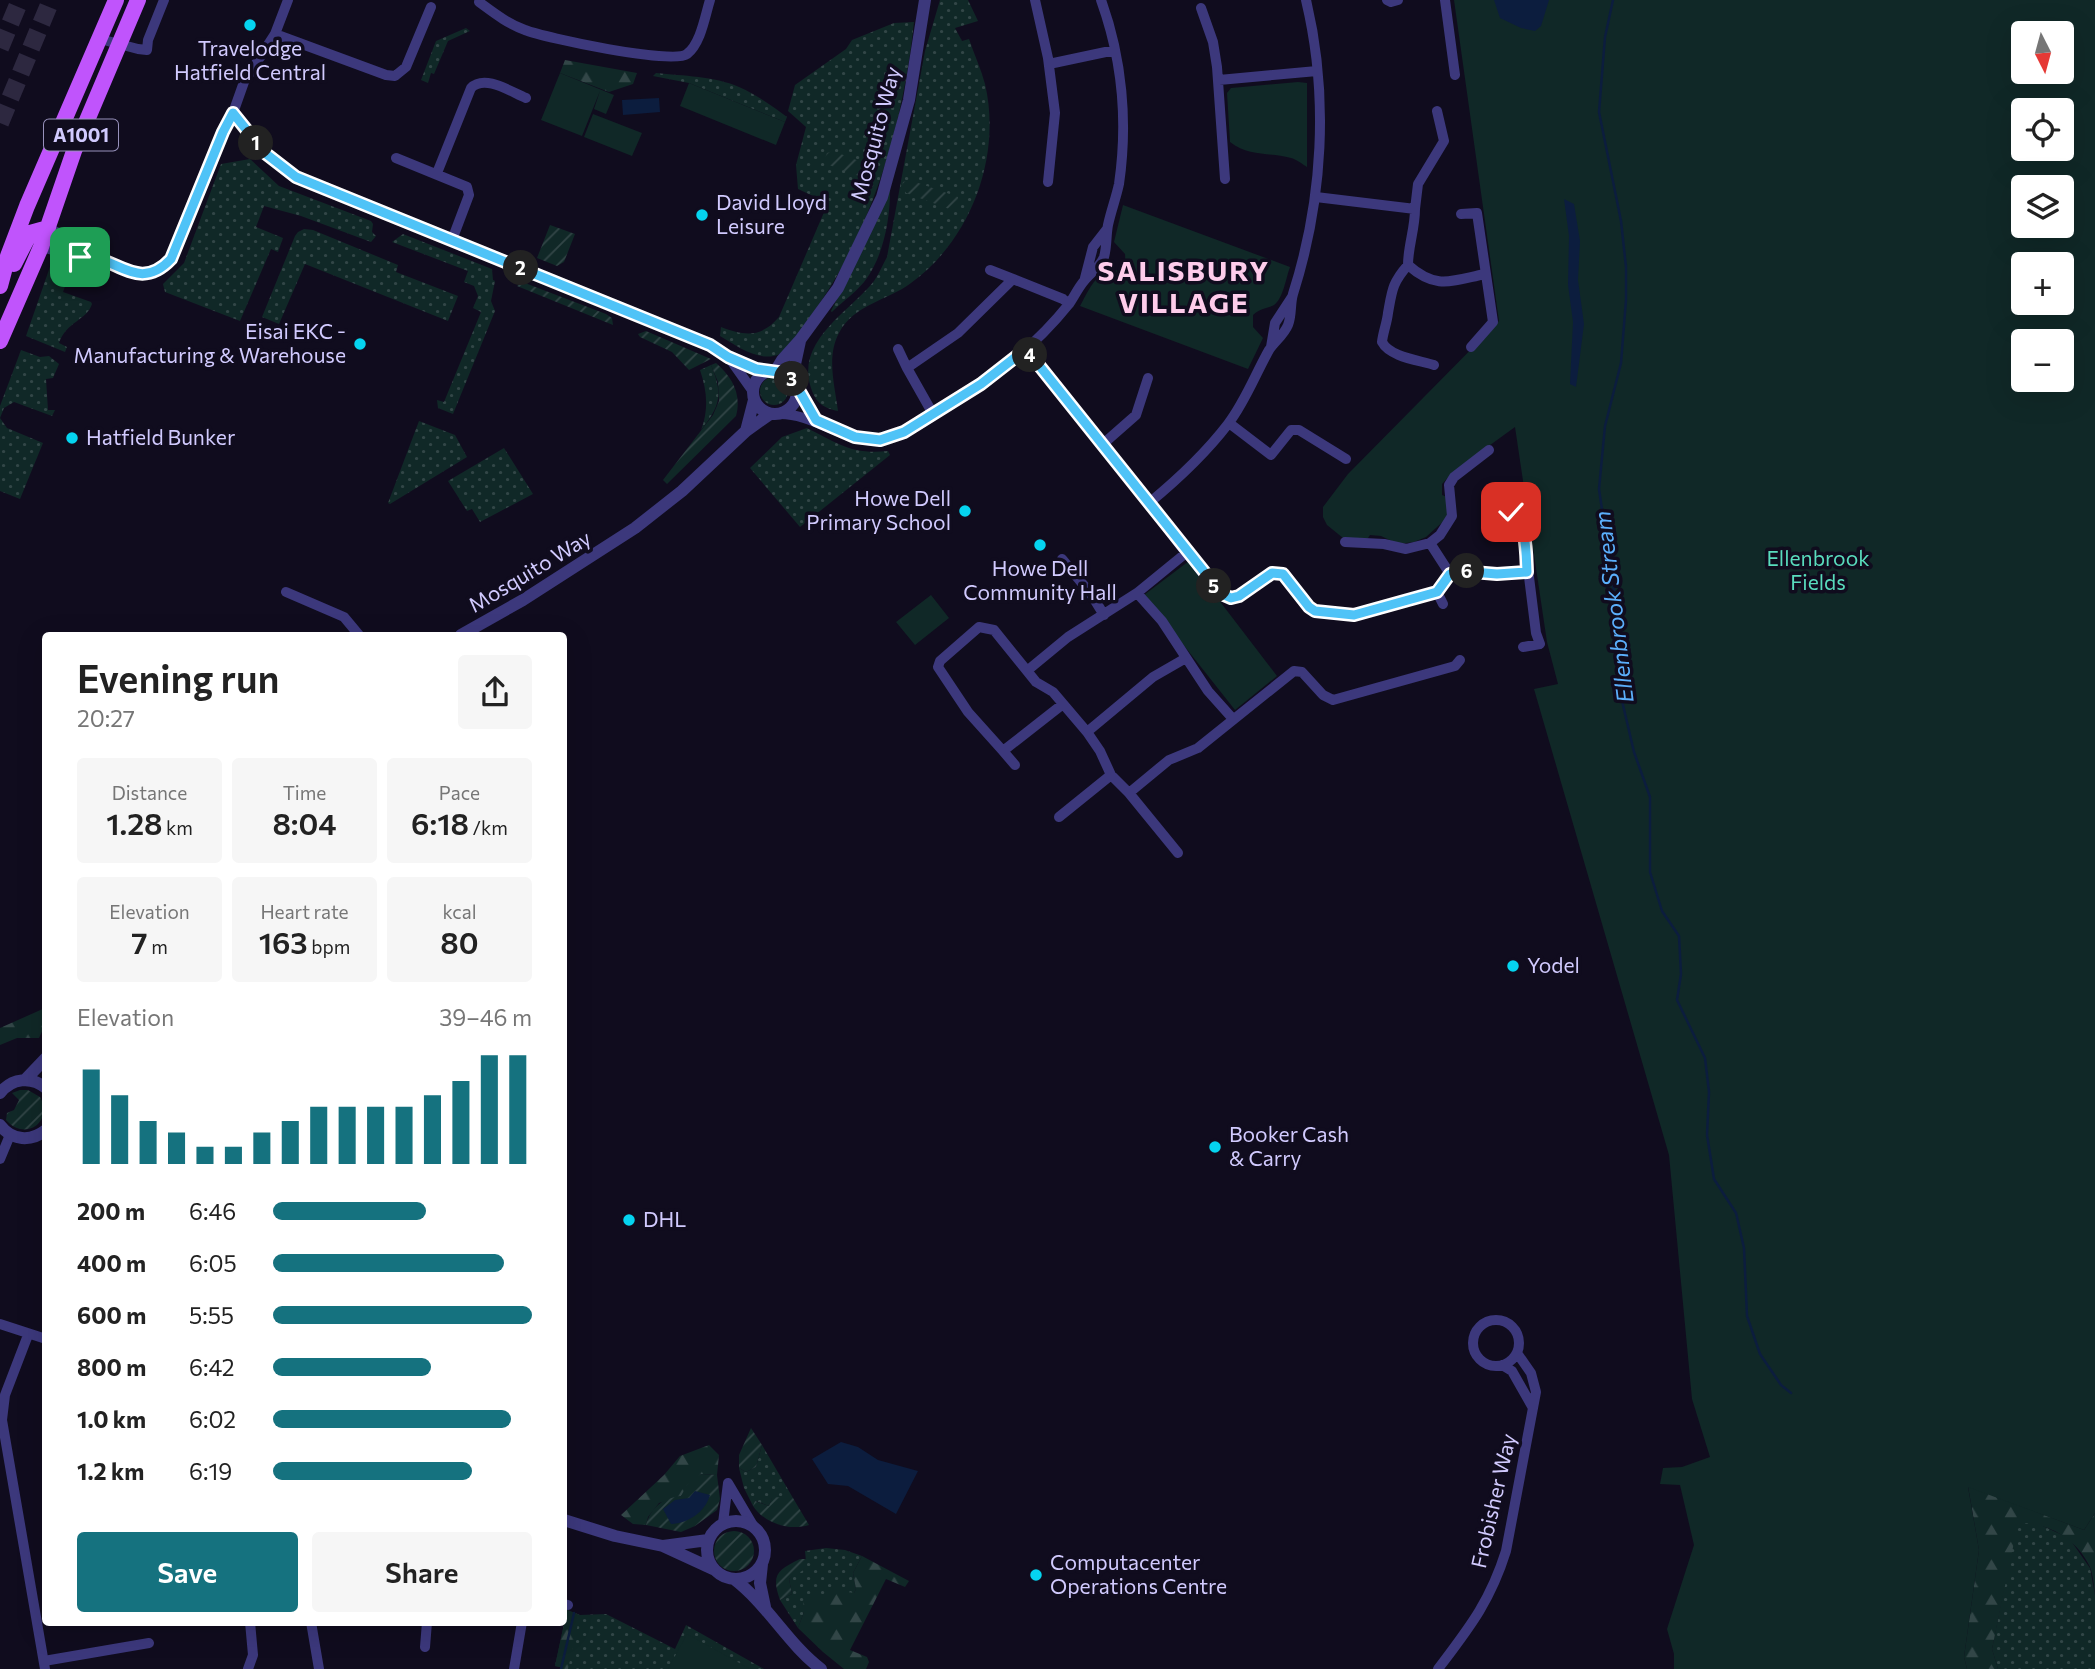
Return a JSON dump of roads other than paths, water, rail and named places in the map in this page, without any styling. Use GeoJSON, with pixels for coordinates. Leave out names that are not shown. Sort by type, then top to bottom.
{"type":"FeatureCollection","features":[{"type":"Feature","properties":{"kind":"main road","name":"A1001"},"geometry":{"type":"LineString","coordinates":[[3,279],[8,256],[25,213],[116,0]]}},
{"type":"Feature","properties":{"kind":"main road","name":"A1001"},"geometry":{"type":"LineString","coordinates":[[0,341],[41,247],[74,151],[138,0]]}},
{"type":"Feature","properties":{"kind":"main road","name":"A1001"},"geometry":{"type":"LineString","coordinates":[[72,106],[86,94],[104,55],[119,44]]}},
{"type":"Feature","properties":{"kind":"main road"},"geometry":{"type":"LineString","coordinates":[[25,213],[30,233],[41,247]]}},
{"type":"Feature","properties":{"kind":"main road"},"geometry":{"type":"LineString","coordinates":[[30,233],[48,228]]}},
{"type":"Feature","properties":{"kind":"main road","name":"A1001"},"geometry":{"type":"LineString","coordinates":[[3,279],[17,260],[30,233]]}},
{"type":"Feature","properties":{"kind":"street"},"geometry":{"type":"LineString","coordinates":[[100,39],[147,50],[148,40],[164,0]]}},
{"type":"Feature","properties":{"kind":"street"},"geometry":{"type":"LineString","coordinates":[[48,228],[75,241],[91,256],[135,273],[146,274],[165,265],[171,259],[244,82],[275,34],[288,0]]}},
{"type":"Feature","properties":{"kind":"street"},"geometry":{"type":"LineString","coordinates":[[479,2],[505,21],[527,31],[655,57],[678,58],[687,54],[696,42],[710,0]]}},
{"type":"Feature","properties":{"kind":"street"},"geometry":{"type":"LineString","coordinates":[[1035,0],[1049,64],[1055,113],[1048,182]]}},
{"type":"Feature","properties":{"kind":"street"},"geometry":{"type":"LineString","coordinates":[[728,357],[761,410],[774,414],[793,414],[816,420],[855,437],[880,440],[904,432],[933,414],[981,384],[1026,349],[1069,304],[1104,255],[1107,229],[1118,185],[1123,126],[1121,83],[1101,0]]}},
{"type":"Feature","properties":{"kind":"street"},"geometry":{"type":"LineString","coordinates":[[1149,503],[1177,480],[1229,423],[1290,320],[1292,297],[1302,270],[1316,197],[1320,127],[1317,71],[1306,0]]}},
{"type":"Feature","properties":{"kind":"street"},"geometry":{"type":"LineString","coordinates":[[1387,0],[1398,0]]}},
{"type":"Feature","properties":{"kind":"street"},"geometry":{"type":"LineString","coordinates":[[1445,0],[1455,75]]}},
{"type":"Feature","properties":{"kind":"street","name":"Mosquito Way"},"geometry":{"type":"LineString","coordinates":[[773,370],[800,340],[838,288],[882,197],[909,100],[925,1]]}},
{"type":"Feature","properties":{"kind":"street"},"geometry":{"type":"LineString","coordinates":[[275,34],[394,76],[406,67],[430,7]]}},
{"type":"Feature","properties":{"kind":"street"},"geometry":{"type":"LineString","coordinates":[[1201,8],[1213,42],[1219,80],[1225,178]]}},
{"type":"Feature","properties":{"kind":"street"},"geometry":{"type":"LineString","coordinates":[[1049,64],[1115,50]]}},
{"type":"Feature","properties":{"kind":"street"},"geometry":{"type":"LineString","coordinates":[[1219,80],[1317,71]]}},
{"type":"Feature","properties":{"kind":"street"},"geometry":{"type":"LineString","coordinates":[[437,173],[471,88],[475,84],[485,82],[526,98]]}},
{"type":"Feature","properties":{"kind":"street"},"geometry":{"type":"LineString","coordinates":[[1434,365],[1393,352],[1385,348],[1382,342],[1391,290],[1408,265],[1408,248],[1415,226],[1418,184],[1443,146],[1437,111]]}},
{"type":"Feature","properties":{"kind":"street"},"geometry":{"type":"LineString","coordinates":[[233,113],[265,153],[296,177],[699,340],[756,369],[773,370],[794,382],[816,420]]}},
{"type":"Feature","properties":{"kind":"street"},"geometry":{"type":"LineString","coordinates":[[396,158],[464,184],[469,191],[452,240]]}},
{"type":"Feature","properties":{"kind":"street"},"geometry":{"type":"LineString","coordinates":[[1316,197],[1415,209]]}},
{"type":"Feature","properties":{"kind":"street"},"geometry":{"type":"LineString","coordinates":[[1461,214],[1477,213],[1493,322],[1471,347]]}},
{"type":"Feature","properties":{"kind":"street"},"geometry":{"type":"LineString","coordinates":[[41,247],[80,257],[91,256]]}},
{"type":"Feature","properties":{"kind":"street"},"geometry":{"type":"LineString","coordinates":[[1408,265],[1428,281],[1449,281],[1485,274]]}},
{"type":"Feature","properties":{"kind":"street"},"geometry":{"type":"LineString","coordinates":[[990,270],[1063,299],[1069,304]]}},
{"type":"Feature","properties":{"kind":"street"},"geometry":{"type":"LineString","coordinates":[[907,368],[958,333],[1013,279]]}},
{"type":"Feature","properties":{"kind":"street","name":"Mosquito Way"},"geometry":{"type":"LineString","coordinates":[[794,382],[800,340]]}},
{"type":"Feature","properties":{"kind":"street"},"geometry":{"type":"LineString","coordinates":[[898,349],[933,414]]}},
{"type":"Feature","properties":{"kind":"street"},"geometry":{"type":"LineString","coordinates":[[1026,349],[1186,553],[1222,594],[1231,598],[1239,596],[1272,573],[1278,572],[1283,574],[1315,611],[1354,615],[1437,592],[1450,574],[1461,571],[1497,574],[1527,572]]}},
{"type":"Feature","properties":{"kind":"street"},"geometry":{"type":"LineString","coordinates":[[746,431],[759,377],[773,370]]}},
{"type":"Feature","properties":{"kind":"street"},"geometry":{"type":"LineString","coordinates":[[1103,444],[1136,415],[1148,378]]}},
{"type":"Feature","properties":{"kind":"street"},"geometry":{"type":"LineString","coordinates":[[774,414],[788,410],[794,404],[794,382]]}},
{"type":"Feature","properties":{"kind":"street","name":"Mosquito Way"},"geometry":{"type":"LineString","coordinates":[[466,632],[523,600],[635,528],[682,491],[746,431],[774,414]]}},
{"type":"Feature","properties":{"kind":"street"},"geometry":{"type":"LineString","coordinates":[[1229,423],[1271,455],[1286,434],[1291,430],[1299,430],[1346,459]]}},
{"type":"Feature","properties":{"kind":"street"},"geometry":{"type":"LineString","coordinates":[[1345,542],[1384,544],[1406,549],[1430,543],[1440,535],[1452,516],[1449,485],[1454,477],[1489,450]]}},
{"type":"Feature","properties":{"kind":"street"},"geometry":{"type":"LineString","coordinates":[[1502,509],[1519,518],[1536,633],[1540,644],[1522,647]]}},
{"type":"Feature","properties":{"kind":"street"},"geometry":{"type":"LineString","coordinates":[[1430,543],[1450,574]]}},
{"type":"Feature","properties":{"kind":"street"},"geometry":{"type":"LineString","coordinates":[[1028,670],[1068,637],[1138,593],[1186,553]]}},
{"type":"Feature","properties":{"kind":"street"},"geometry":{"type":"LineString","coordinates":[[1062,559],[1091,594],[1104,615]]}},
{"type":"Feature","properties":{"kind":"street"},"geometry":{"type":"LineString","coordinates":[[286,592],[344,617],[355,632]]}},
{"type":"Feature","properties":{"kind":"street"},"geometry":{"type":"LineString","coordinates":[[1437,592],[1443,604]]}},
{"type":"Feature","properties":{"kind":"street"},"geometry":{"type":"LineString","coordinates":[[1138,593],[1162,621],[1208,691],[1233,719]]}},
{"type":"Feature","properties":{"kind":"street"},"geometry":{"type":"LineString","coordinates":[[1015,765],[956,696],[938,667],[940,661],[979,627],[994,630],[1036,682],[1053,692],[1087,732],[1111,775],[1178,853]]}},
{"type":"Feature","properties":{"kind":"street"},"geometry":{"type":"LineString","coordinates":[[1087,732],[1153,677],[1186,659]]}},
{"type":"Feature","properties":{"kind":"street"},"geometry":{"type":"LineString","coordinates":[[1129,793],[1170,760],[1198,748],[1294,671],[1302,672],[1323,695],[1333,700],[1455,666],[1460,660]]}},
{"type":"Feature","properties":{"kind":"street"},"geometry":{"type":"LineString","coordinates":[[1003,751],[1063,704]]}},
{"type":"Feature","properties":{"kind":"street"},"geometry":{"type":"LineString","coordinates":[[1059,817],[1111,775]]}},
{"type":"Feature","properties":{"kind":"street"},"geometry":{"type":"LineString","coordinates":[[24,1080],[42,1062]]}},
{"type":"Feature","properties":{"kind":"street"},"geometry":{"type":"LineString","coordinates":[[3,1087],[24,1080],[42,1086]]}},
{"type":"Feature","properties":{"kind":"street"},"geometry":{"type":"LineString","coordinates":[[0,1125],[10,1135],[42,1141]]}},
{"type":"Feature","properties":{"kind":"street"},"geometry":{"type":"LineString","coordinates":[[31,1138],[42,1132]]}},
{"type":"Feature","properties":{"kind":"street"},"geometry":{"type":"LineString","coordinates":[[0,1158],[10,1135]]}},
{"type":"Feature","properties":{"kind":"street"},"geometry":{"type":"LineString","coordinates":[[1502,1365],[1511,1361],[1517,1353],[1519,1338],[1511,1326],[1497,1320],[1482,1325],[1474,1337],[1475,1354],[1486,1364],[1502,1365],[1512,1371],[1534,1408]]}},
{"type":"Feature","properties":{"kind":"street"},"geometry":{"type":"LineString","coordinates":[[0,1324],[42,1338]]}},
{"type":"Feature","properties":{"kind":"street"},"geometry":{"type":"LineString","coordinates":[[29,1335],[5,1395],[1,1421],[45,1665],[149,1643]]}},
{"type":"Feature","properties":{"kind":"street","name":"Frobisher Way"},"geometry":{"type":"LineString","coordinates":[[1438,1669],[1478,1618],[1500,1569],[1536,1392],[1531,1373],[1517,1353]]}},
{"type":"Feature","properties":{"kind":"street"},"geometry":{"type":"LineString","coordinates":[[723,1523],[728,1483],[764,1541],[760,1583],[765,1607]]}},
{"type":"Feature","properties":{"kind":"street"},"geometry":{"type":"LineString","coordinates":[[713,1569],[708,1559],[708,1540],[717,1527],[740,1520],[754,1527]]}},
{"type":"Feature","properties":{"kind":"street"},"geometry":{"type":"LineString","coordinates":[[567,1521],[615,1536],[663,1546],[713,1569],[724,1577],[734,1579],[748,1576],[762,1564]]}},
{"type":"Feature","properties":{"kind":"street"},"geometry":{"type":"LineString","coordinates":[[663,1546],[708,1540]]}},
{"type":"Feature","properties":{"kind":"street"},"geometry":{"type":"LineString","coordinates":[[734,1579],[765,1607],[805,1657],[821,1669]]}},
{"type":"Feature","properties":{"kind":"street"},"geometry":{"type":"LineString","coordinates":[[248,1669],[253,1655],[250,1626]]}},
{"type":"Feature","properties":{"kind":"street"},"geometry":{"type":"LineString","coordinates":[[313,1626],[318,1669]]}},
{"type":"Feature","properties":{"kind":"street"},"geometry":{"type":"LineString","coordinates":[[425,1647],[427,1626]]}},
{"type":"Feature","properties":{"kind":"street"},"geometry":{"type":"LineString","coordinates":[[514,1669],[521,1626]]}},
{"type":"Feature","properties":{"kind":"water"},"geometry":{"type":"Polygon","coordinates":[[[1494,0],[1549,0],[1541,26],[1535,31],[1500,18],[1494,0]]]}},
{"type":"Feature","properties":{"kind":"water"},"geometry":{"type":"Polygon","coordinates":[[[659,98],[660,112],[623,115],[622,100],[659,98]]]}},
{"type":"Feature","properties":{"kind":"water"},"geometry":{"type":"Polygon","coordinates":[[[1564,199],[1574,204],[1580,241],[1578,280],[1584,324],[1576,387],[1570,384],[1573,322],[1568,285],[1569,236],[1564,199]]]}},
{"type":"Feature","properties":{"kind":"water"},"geometry":{"type":"Polygon","coordinates":[[[841,1442],[858,1447],[878,1460],[918,1471],[896,1514],[848,1486],[828,1484],[812,1459],[841,1442]]]}},
{"type":"Feature","properties":{"kind":"water"},"geometry":{"type":"Polygon","coordinates":[[[695,1491],[710,1495],[704,1507],[690,1519],[671,1524],[663,1509],[675,1500],[689,1498],[695,1491]]]}},
{"type":"Feature","properties":{"kind":"waterway","name":"Ellenbrook Stream"},"geometry":{"type":"LineString","coordinates":[[1613,0],[1605,37],[1599,112],[1621,221],[1626,300],[1621,363],[1605,426],[1599,489],[1619,625],[1619,688],[1634,752],[1650,797],[1650,872],[1662,911],[1679,936],[1681,974],[1677,1000],[1705,1058],[1709,1092],[1707,1135],[1714,1179],[1736,1213],[1744,1248],[1747,1316],[1760,1354],[1781,1385],[1791,1393]]}},
{"type":"Feature","properties":{"kind":"waterway"},"geometry":{"type":"LineString","coordinates":[[561,1669],[574,1613]]}},
{"type":"Feature","properties":{"kind":"tunnel"},"geometry":{"type":"LineString","coordinates":[[0,48],[20,0]]}},
{"type":"Feature","properties":{"kind":"tunnel"},"geometry":{"type":"LineString","coordinates":[[0,123],[51,0]]}},
{"type":"Feature","properties":{"kind":"place","name":"Travelodge Hatfield Central"},"geometry":{"type":"Point","coordinates":[250,25]}},
{"type":"Feature","properties":{"kind":"place","name":"David Lloyd Leisure"},"geometry":{"type":"Point","coordinates":[702,215]}},
{"type":"Feature","properties":{"kind":"place","name":"Eisai EKC - Manufacturing & Warehouse"},"geometry":{"type":"Point","coordinates":[360,344]}},
{"type":"Feature","properties":{"kind":"place","name":"Hatfield Bunker"},"geometry":{"type":"Point","coordinates":[72,438]}},
{"type":"Feature","properties":{"kind":"place","name":"Howe Dell Primary School"},"geometry":{"type":"Point","coordinates":[965,511]}},
{"type":"Feature","properties":{"kind":"place","name":"Howe Dell Community Hall"},"geometry":{"type":"Point","coordinates":[1040,545]}},
{"type":"Feature","properties":{"kind":"place","name":"Yodel"},"geometry":{"type":"Point","coordinates":[1513,966]}},
{"type":"Feature","properties":{"kind":"place","name":"Booker Cash & Carry"},"geometry":{"type":"Point","coordinates":[1215,1147]}},
{"type":"Feature","properties":{"kind":"place","name":"DHL"},"geometry":{"type":"Point","coordinates":[629,1220]}},
{"type":"Feature","properties":{"kind":"place","name":"Computacenter Operations Centre"},"geometry":{"type":"Point","coordinates":[1036,1575]}},
{"type":"Feature","properties":{"kind":"district","name":"SALISBURY VILLAGE"},"geometry":{"type":"Point","coordinates":[1184,287]}},
{"type":"Feature","properties":{"kind":"park label","name":"Ellenbrook Fields"},"geometry":{"type":"Point","coordinates":[1818,571]}}]}
